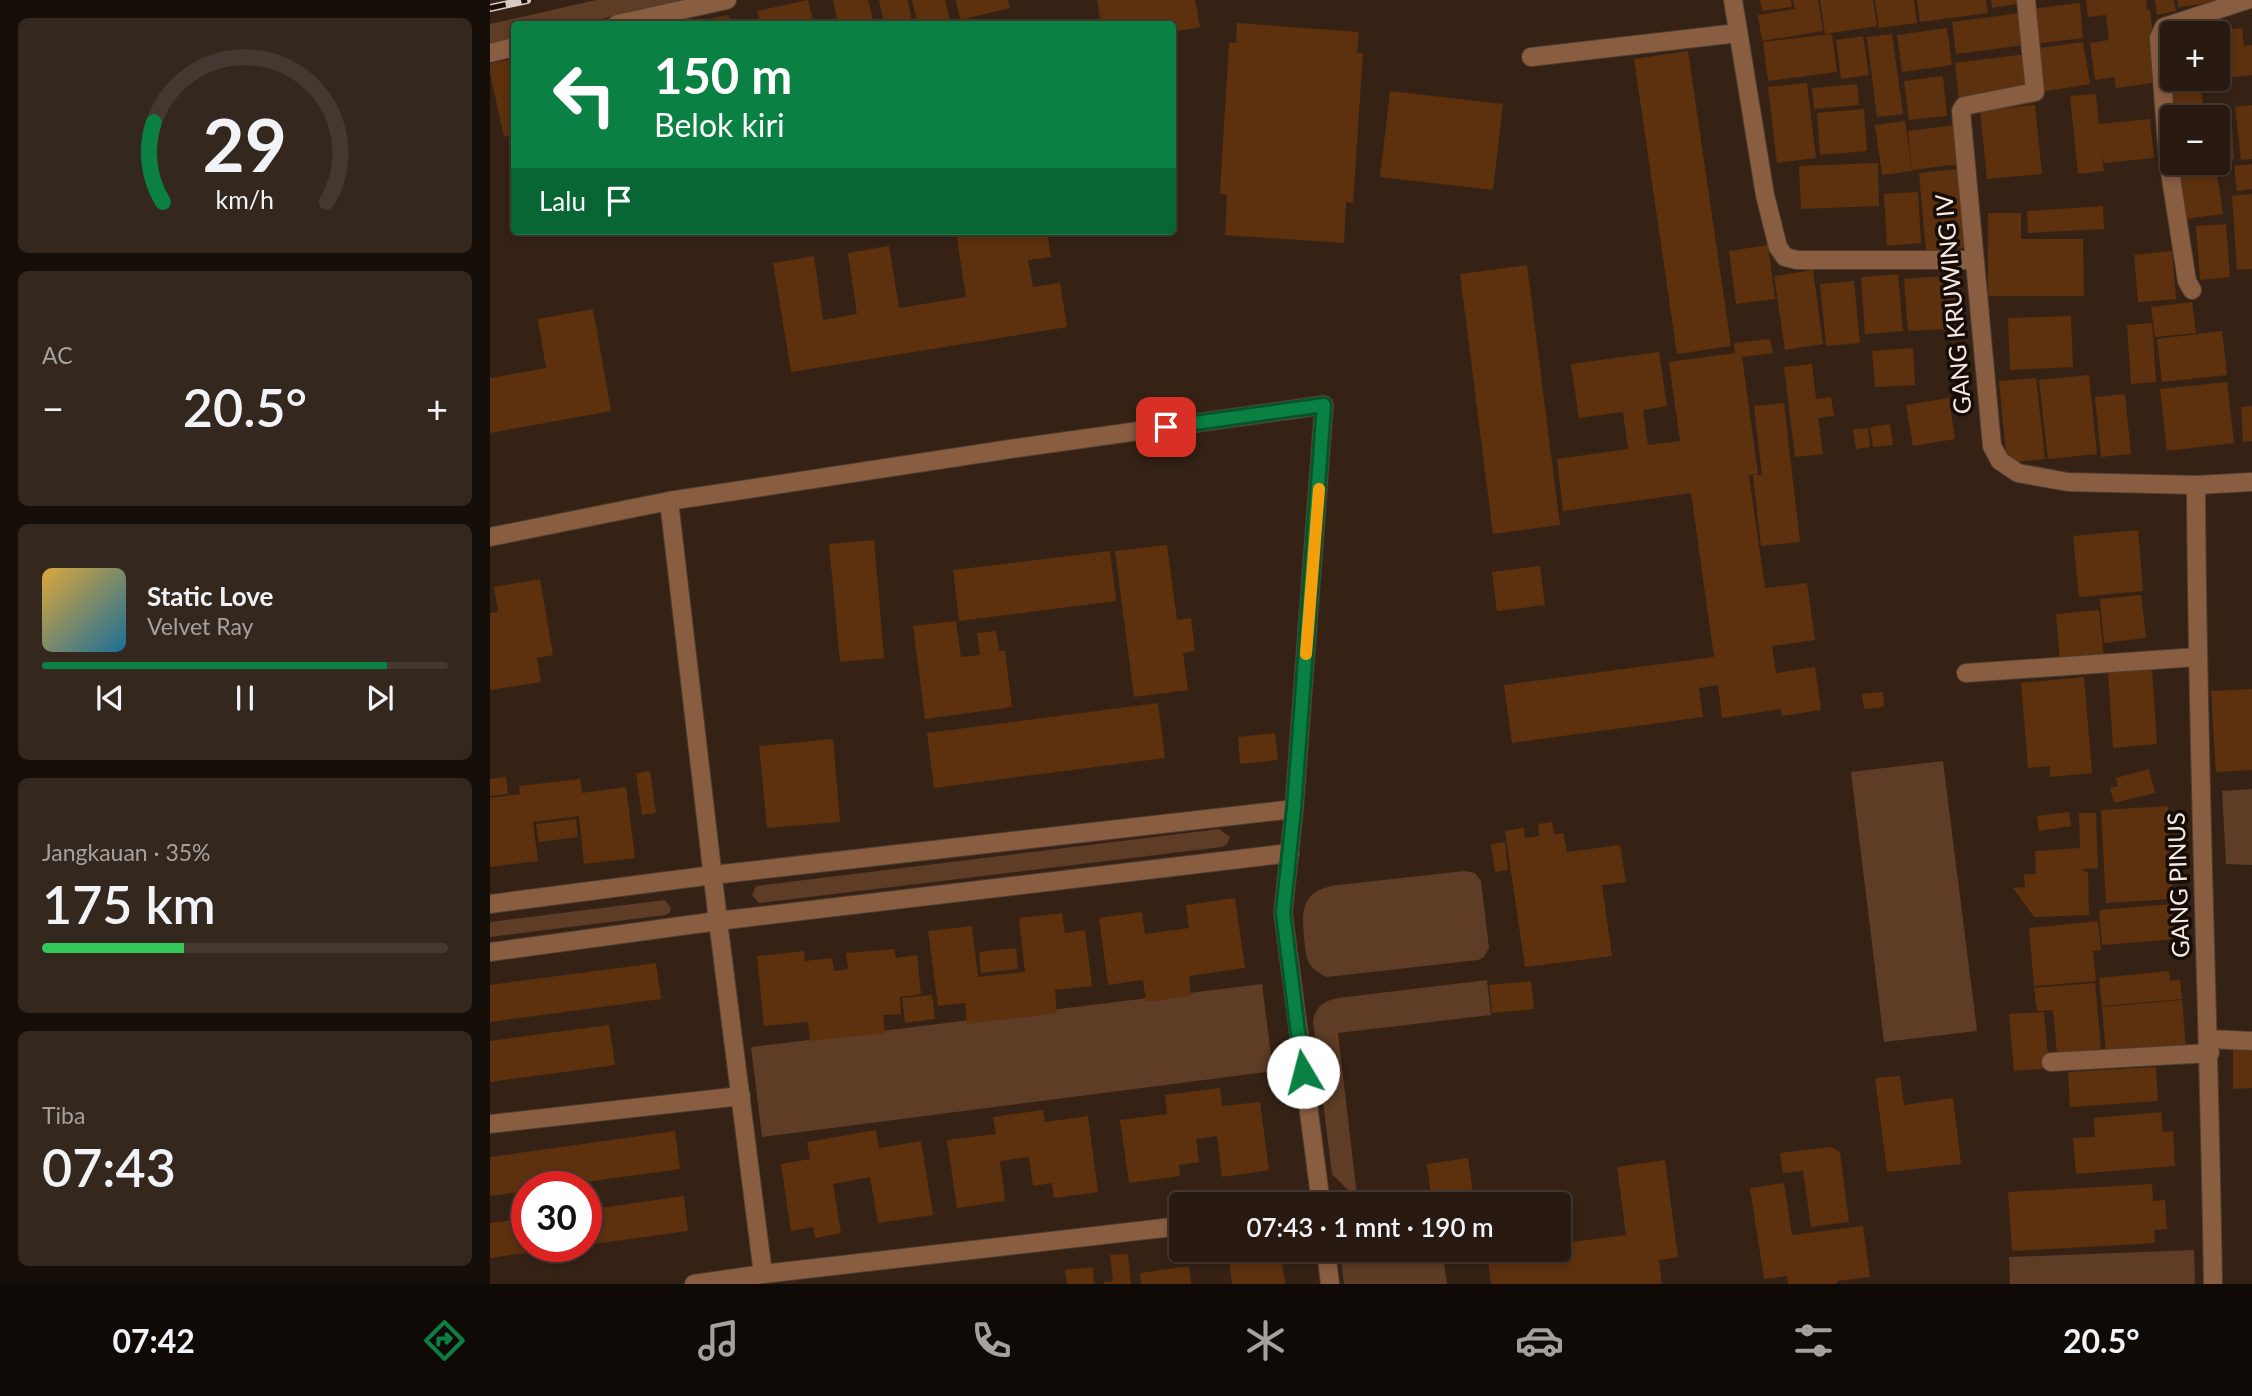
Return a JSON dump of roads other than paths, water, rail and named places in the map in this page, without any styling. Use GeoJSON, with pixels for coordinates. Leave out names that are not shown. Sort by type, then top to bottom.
{"type":"FeatureCollection","features":[{"type":"Feature","properties":{"kind":"street"},"geometry":{"type":"LineString","coordinates":[[631,21],[727,0]]}},
{"type":"Feature","properties":{"kind":"street"},"geometry":{"type":"LineString","coordinates":[[1732,0],[1765,195],[1778,247],[1785,257],[1797,260],[1975,260]]}},
{"type":"Feature","properties":{"kind":"street","name":"GANG KRUWING IV"},"geometry":{"type":"LineString","coordinates":[[2026,0],[2035,92],[1964,106],[1961,110],[1992,446],[2000,461],[2018,473],[2068,482],[2196,485],[2252,482]]}},
{"type":"Feature","properties":{"kind":"street"},"geometry":{"type":"LineString","coordinates":[[2192,290],[2187,281],[2168,159],[2159,38],[2164,27],[2250,1]]}},
{"type":"Feature","properties":{"kind":"street"},"geometry":{"type":"LineString","coordinates":[[1531,57],[1738,33]]}},
{"type":"Feature","properties":{"kind":"street"},"geometry":{"type":"LineString","coordinates":[[490,53],[511,48]]}},
{"type":"Feature","properties":{"kind":"street"},"geometry":{"type":"LineString","coordinates":[[490,537],[669,501],[1324,405],[1294,808],[1283,913],[1319,1192]]}},
{"type":"Feature","properties":{"kind":"street","name":"GANG PINUS"},"geometry":{"type":"LineString","coordinates":[[2196,485],[2197,657],[2213,1284]]}},
{"type":"Feature","properties":{"kind":"street"},"geometry":{"type":"LineString","coordinates":[[669,501],[763,1274]]}},
{"type":"Feature","properties":{"kind":"street"},"geometry":{"type":"LineString","coordinates":[[1966,673],[2197,657]]}},
{"type":"Feature","properties":{"kind":"street"},"geometry":{"type":"LineString","coordinates":[[490,904],[713,875],[1294,808]]}},
{"type":"Feature","properties":{"kind":"street"},"geometry":{"type":"LineString","coordinates":[[490,952],[718,921],[1290,853]]}},
{"type":"Feature","properties":{"kind":"street"},"geometry":{"type":"LineString","coordinates":[[2051,1062],[2252,1041]]}},
{"type":"Feature","properties":{"kind":"street"},"geometry":{"type":"LineString","coordinates":[[490,1124],[741,1096]]}},
{"type":"Feature","properties":{"kind":"street"},"geometry":{"type":"LineString","coordinates":[[694,1284],[1169,1227]]}},
{"type":"Feature","properties":{"kind":"street"},"geometry":{"type":"LineString","coordinates":[[1327,1262],[1330,1284]]}},
{"type":"Feature","properties":{"kind":"railway"},"geometry":{"type":"LineString","coordinates":[[490,8],[527,0]]}}]}
